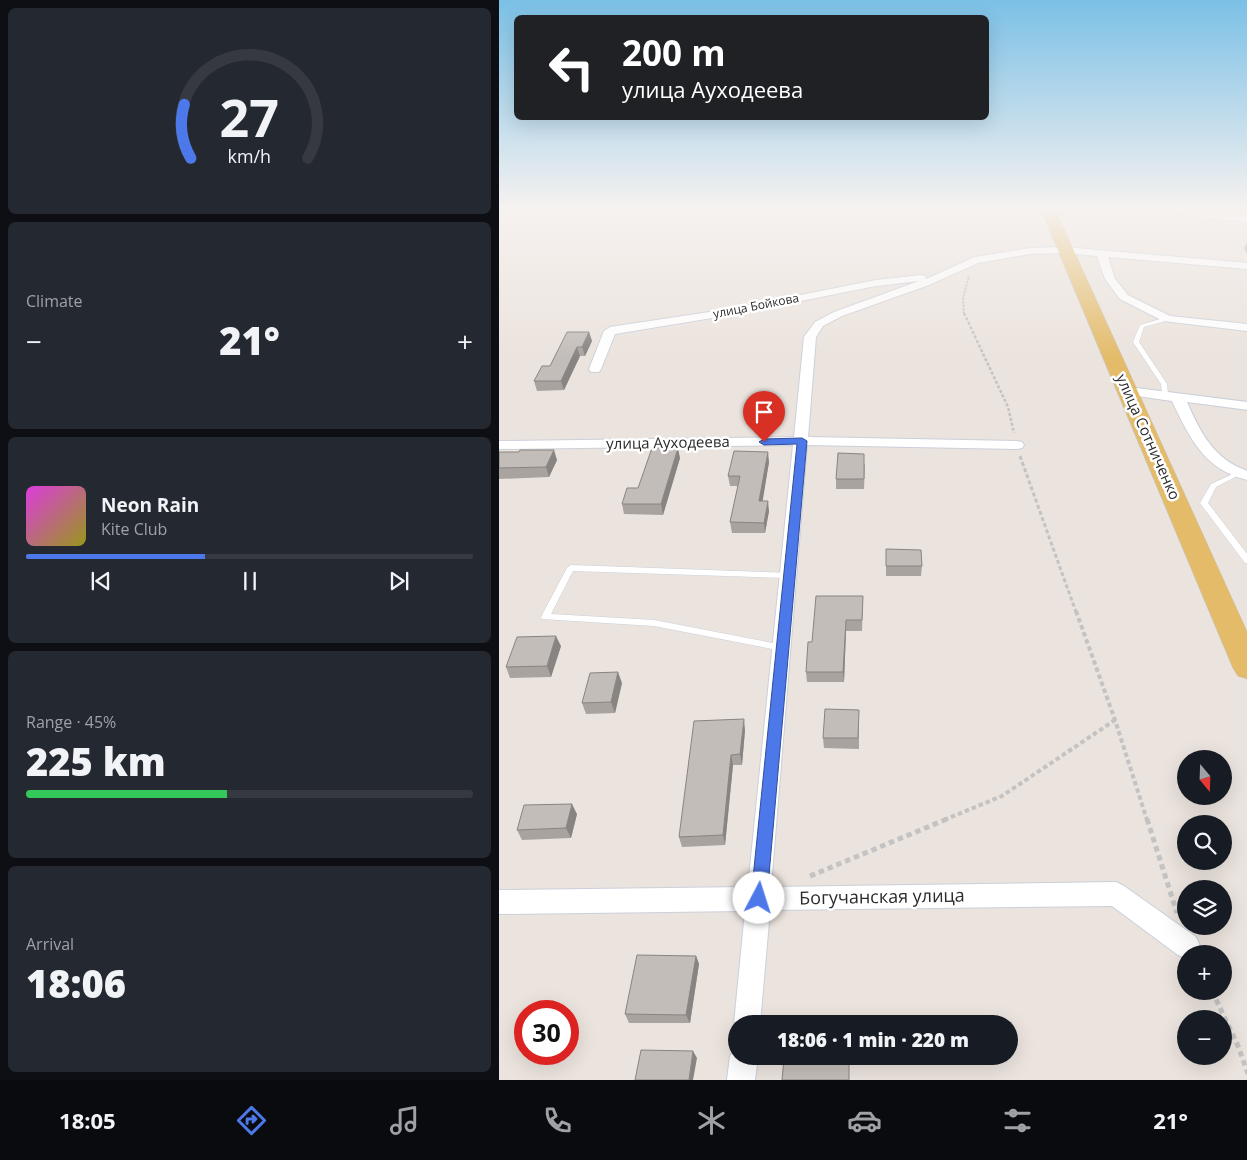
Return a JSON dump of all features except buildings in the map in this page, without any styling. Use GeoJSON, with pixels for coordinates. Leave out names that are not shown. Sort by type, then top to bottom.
{"type":"FeatureCollection","features":[{"type":"Feature","properties":{"kind":"main road","name":"улица Сотниченко"},"geometry":{"type":"LineString","coordinates":[[1067,257],[1240,631],[1247,668]]}},
{"type":"Feature","properties":{"kind":"street"},"geometry":{"type":"LineString","coordinates":[[748,1015],[811,337],[819,324],[838,314],[925,283],[975,260],[991,257]]}},
{"type":"Feature","properties":{"kind":"street"},"geometry":{"type":"LineString","coordinates":[[1103,257],[1110,279],[1124,297],[1167,319],[1247,328]]}},
{"type":"Feature","properties":{"kind":"street"},"geometry":{"type":"LineString","coordinates":[[1157,257],[1247,266]]}},
{"type":"Feature","properties":{"kind":"street","name":"улица Бойкова"},"geometry":{"type":"LineString","coordinates":[[595,370],[610,331],[736,311],[876,283],[943,275]]}},
{"type":"Feature","properties":{"kind":"street"},"geometry":{"type":"LineString","coordinates":[[1128,390],[1247,406]]}},
{"type":"Feature","properties":{"kind":"street"},"geometry":{"type":"LineString","coordinates":[[1171,395],[1198,442],[1209,455],[1242,475]]}},
{"type":"Feature","properties":{"kind":"street","name":"улица Ауходеева"},"geometry":{"type":"LineString","coordinates":[[499,445],[802,441],[1017,445]]}},
{"type":"Feature","properties":{"kind":"street","name":"Богучанская улица"},"geometry":{"type":"LineString","coordinates":[[499,902],[1116,894],[1186,945]]}},
{"type":"Feature","properties":{"kind":"street"},"geometry":{"type":"LineString","coordinates":[[741,1080],[742,1065]]}},
{"type":"Feature","properties":{"kind":"lane"},"geometry":{"type":"LineString","coordinates":[[1167,319],[1142,326],[1136,342],[1171,395]]}},
{"type":"Feature","properties":{"kind":"lane"},"geometry":{"type":"LineString","coordinates":[[1242,475],[1213,486],[1204,504],[1247,561]]}},
{"type":"Feature","properties":{"kind":"lane"},"geometry":{"type":"LineString","coordinates":[[783,648],[654,623],[545,617],[571,568],[789,575]]}},
{"type":"Feature","properties":{"kind":"path"},"geometry":{"type":"LineString","coordinates":[[975,260],[963,292],[962,306],[966,320],[1009,407],[1017,445],[1115,720],[1187,945]]}},
{"type":"Feature","properties":{"kind":"path"},"geometry":{"type":"LineString","coordinates":[[804,879],[1002,796],[1115,720]]}},
{"type":"Feature","properties":{"kind":"path"},"geometry":{"type":"LineString","coordinates":[[1217,1000],[1238,1046],[1247,1074]]}},
{"type":"Feature","properties":{"kind":"route"},"geometry":{"type":"LineString","coordinates":[[759,898],[802,441],[764,442]]}}]}
